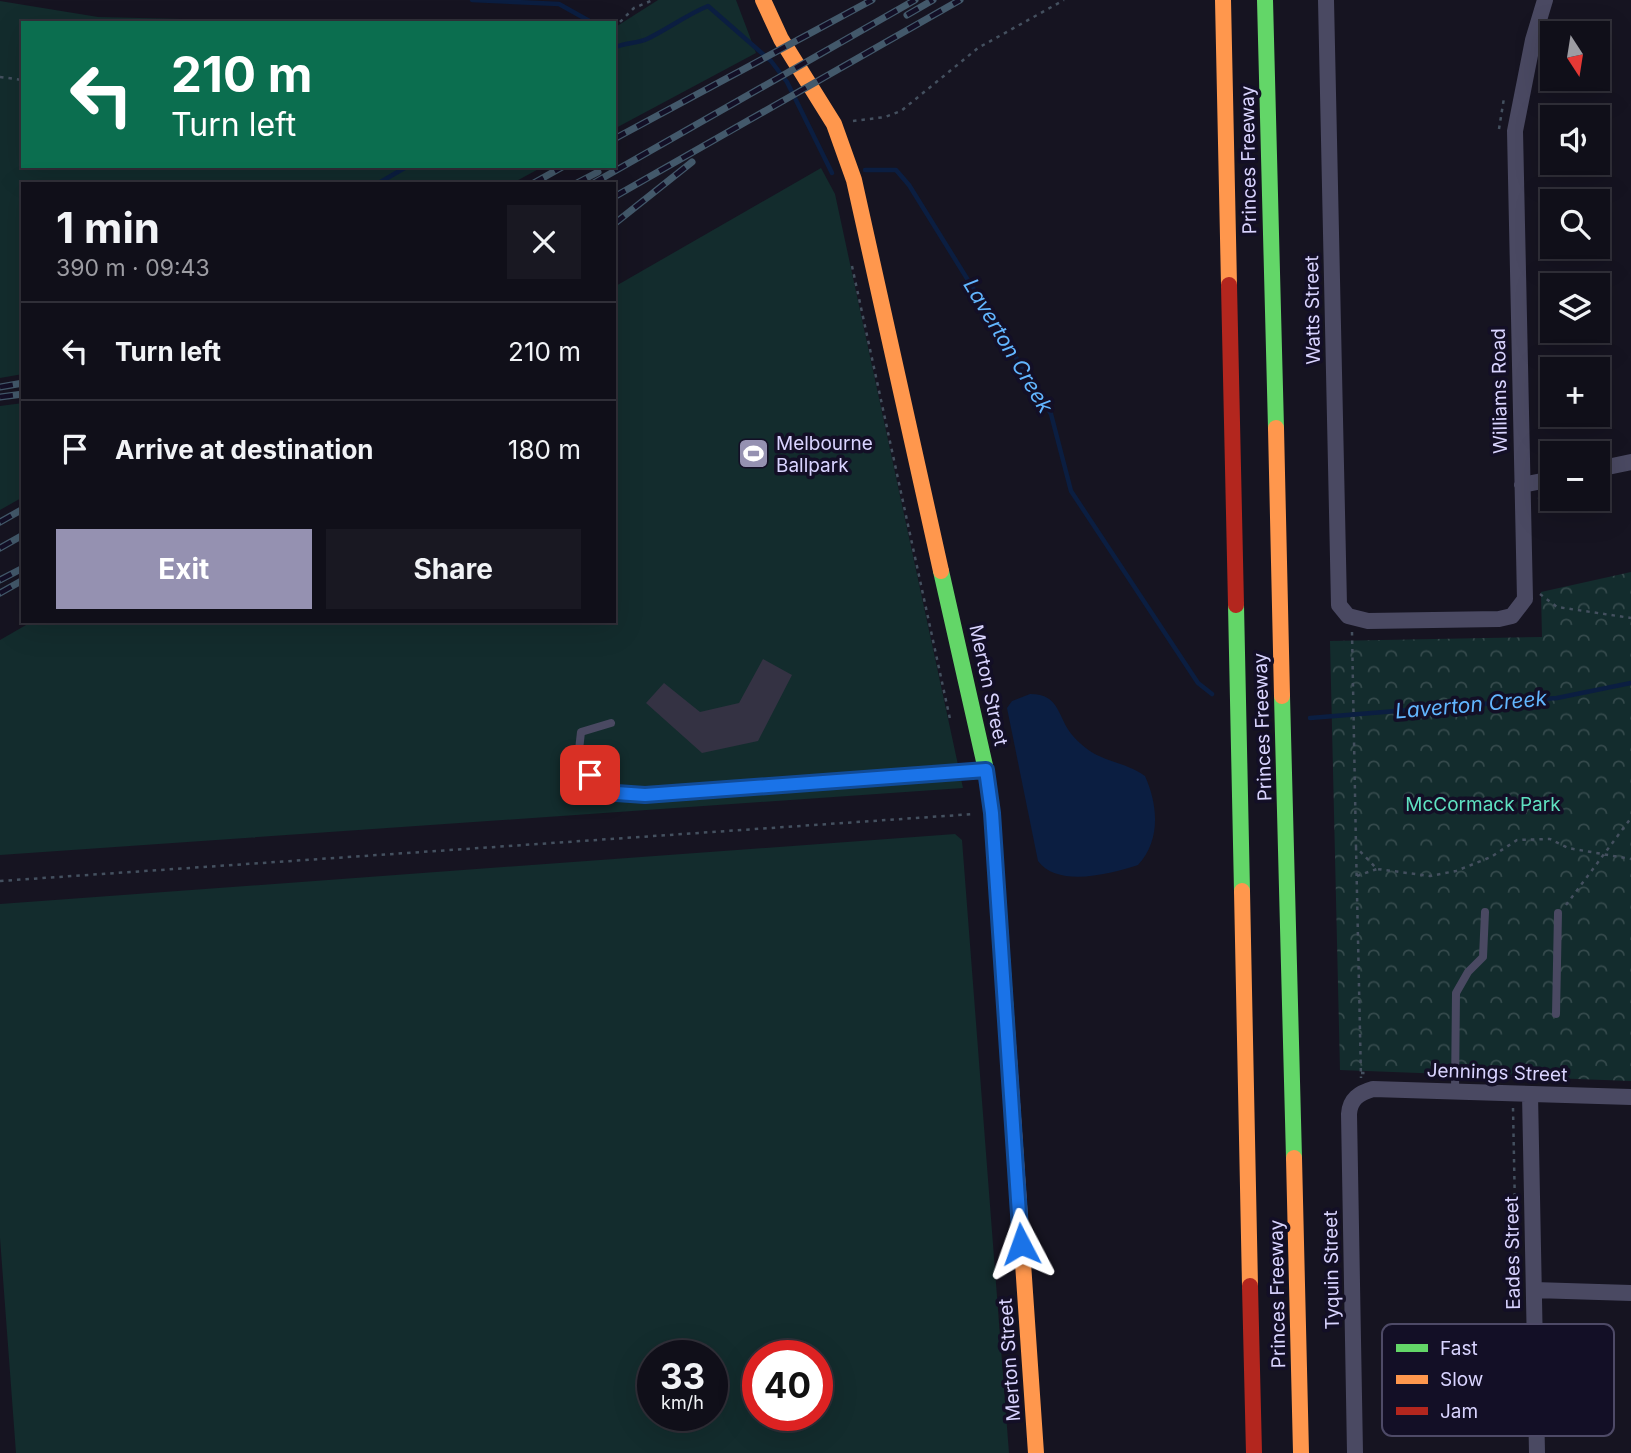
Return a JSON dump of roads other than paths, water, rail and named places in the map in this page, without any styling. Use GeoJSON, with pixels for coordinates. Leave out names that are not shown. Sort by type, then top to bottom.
{"type":"FeatureCollection","features":[{"type":"Feature","properties":{"kind":"main road","name":"Merton Street"},"geometry":{"type":"LineString","coordinates":[[763,0],[781,39],[834,124],[854,180],[986,770],[992,813],[1037,1453]]}},
{"type":"Feature","properties":{"kind":"main road","name":"Princes Freeway"},"geometry":{"type":"LineString","coordinates":[[1223,0],[1254,1453]]}},
{"type":"Feature","properties":{"kind":"main road","name":"Princes Freeway"},"geometry":{"type":"LineString","coordinates":[[1265,0],[1301,1453]]}},
{"type":"Feature","properties":{"kind":"street","name":"Watts Street"},"geometry":{"type":"LineString","coordinates":[[1326,0],[1339,605],[1350,624]]}},
{"type":"Feature","properties":{"kind":"street","name":"Williams Road"},"geometry":{"type":"LineString","coordinates":[[1350,624],[1368,621],[1499,619],[1512,615],[1525,599],[1537,483],[1515,131],[1545,0]]}},
{"type":"Feature","properties":{"kind":"street"},"geometry":{"type":"LineString","coordinates":[[1610,466],[1631,462]]}},
{"type":"Feature","properties":{"kind":"street","name":"Jennings Street"},"geometry":{"type":"LineString","coordinates":[[1362,1092],[1383,1089],[1530,1101],[1631,1097]]}},
{"type":"Feature","properties":{"kind":"street","name":"Tyquin Street"},"geometry":{"type":"LineString","coordinates":[[1355,1453],[1349,1114],[1352,1101],[1362,1092]]}},
{"type":"Feature","properties":{"kind":"street","name":"Eades Street"},"geometry":{"type":"LineString","coordinates":[[1530,1101],[1535,1324]]}},
{"type":"Feature","properties":{"kind":"street"},"geometry":{"type":"LineString","coordinates":[[1534,1290],[1631,1293]]}},
{"type":"Feature","properties":{"kind":"lane"},"geometry":{"type":"LineString","coordinates":[[611,723],[581,732],[578,759],[602,792],[645,795],[986,770]]}},
{"type":"Feature","properties":{"kind":"lane"},"geometry":{"type":"LineString","coordinates":[[1455,1093],[1456,993],[1468,972],[1483,957],[1485,912]]}},
{"type":"Feature","properties":{"kind":"lane"},"geometry":{"type":"LineString","coordinates":[[1556,1014],[1558,913]]}},
{"type":"Feature","properties":{"kind":"water"},"geometry":{"type":"Polygon","coordinates":[[[1030,694],[1048,698],[1082,745],[1100,757],[1145,776],[1153,799],[1155,822],[1151,845],[1138,865],[1099,875],[1071,877],[1047,869],[1038,861],[1007,708],[1012,701],[1030,694]]]}},
{"type":"Feature","properties":{"kind":"waterway","name":"Laverton Creek"},"geometry":{"type":"LineString","coordinates":[[472,0],[559,4],[589,21]]}},
{"type":"Feature","properties":{"kind":"waterway","name":"Laverton Creek"},"geometry":{"type":"LineString","coordinates":[[616,47],[647,39],[708,6],[771,61],[787,82],[832,173]]}},
{"type":"Feature","properties":{"kind":"waterway"},"geometry":{"type":"LineString","coordinates":[[380,182],[405,168]]}},
{"type":"Feature","properties":{"kind":"waterway","name":"Laverton Creek"},"geometry":{"type":"LineString","coordinates":[[865,170],[896,170],[909,185],[1051,414],[1071,491],[1198,683],[1212,694]]}},
{"type":"Feature","properties":{"kind":"waterway","name":"Laverton Creek"},"geometry":{"type":"LineString","coordinates":[[1310,718],[1557,698],[1631,683]]}},
{"type":"Feature","properties":{"kind":"railway"},"geometry":{"type":"LineString","coordinates":[[616,138],[872,0]]}},
{"type":"Feature","properties":{"kind":"railway"},"geometry":{"type":"LineString","coordinates":[[596,182],[915,0]]}},
{"type":"Feature","properties":{"kind":"railway"},"geometry":{"type":"LineString","coordinates":[[907,15],[933,0]]}},
{"type":"Feature","properties":{"kind":"railway"},"geometry":{"type":"LineString","coordinates":[[616,196],[960,0]]}},
{"type":"Feature","properties":{"kind":"railway"},"geometry":{"type":"LineString","coordinates":[[616,222],[692,162]]}},
{"type":"Feature","properties":{"kind":"railway"},"geometry":{"type":"LineString","coordinates":[[536,182],[560,168]]}},
{"type":"Feature","properties":{"kind":"railway"},"geometry":{"type":"LineString","coordinates":[[579,182],[598,172]]}},
{"type":"Feature","properties":{"kind":"railway"},"geometry":{"type":"LineString","coordinates":[[0,387],[21,383]]}},
{"type":"Feature","properties":{"kind":"railway"},"geometry":{"type":"LineString","coordinates":[[0,397],[21,394]]}},
{"type":"Feature","properties":{"kind":"railway"},"geometry":{"type":"LineString","coordinates":[[0,522],[21,510]]}},
{"type":"Feature","properties":{"kind":"railway"},"geometry":{"type":"LineString","coordinates":[[0,548],[21,536]]}},
{"type":"Feature","properties":{"kind":"railway"},"geometry":{"type":"LineString","coordinates":[[0,580],[21,569]]}},
{"type":"Feature","properties":{"kind":"railway"},"geometry":{"type":"LineString","coordinates":[[0,593],[21,581]]}},
{"type":"Feature","properties":{"kind":"place","name":"Melbourne Ballpark"},"geometry":{"type":"Point","coordinates":[753,454]}},
{"type":"Feature","properties":{"kind":"park label","name":"McCormack Park"},"geometry":{"type":"Point","coordinates":[1483,804]}}]}
